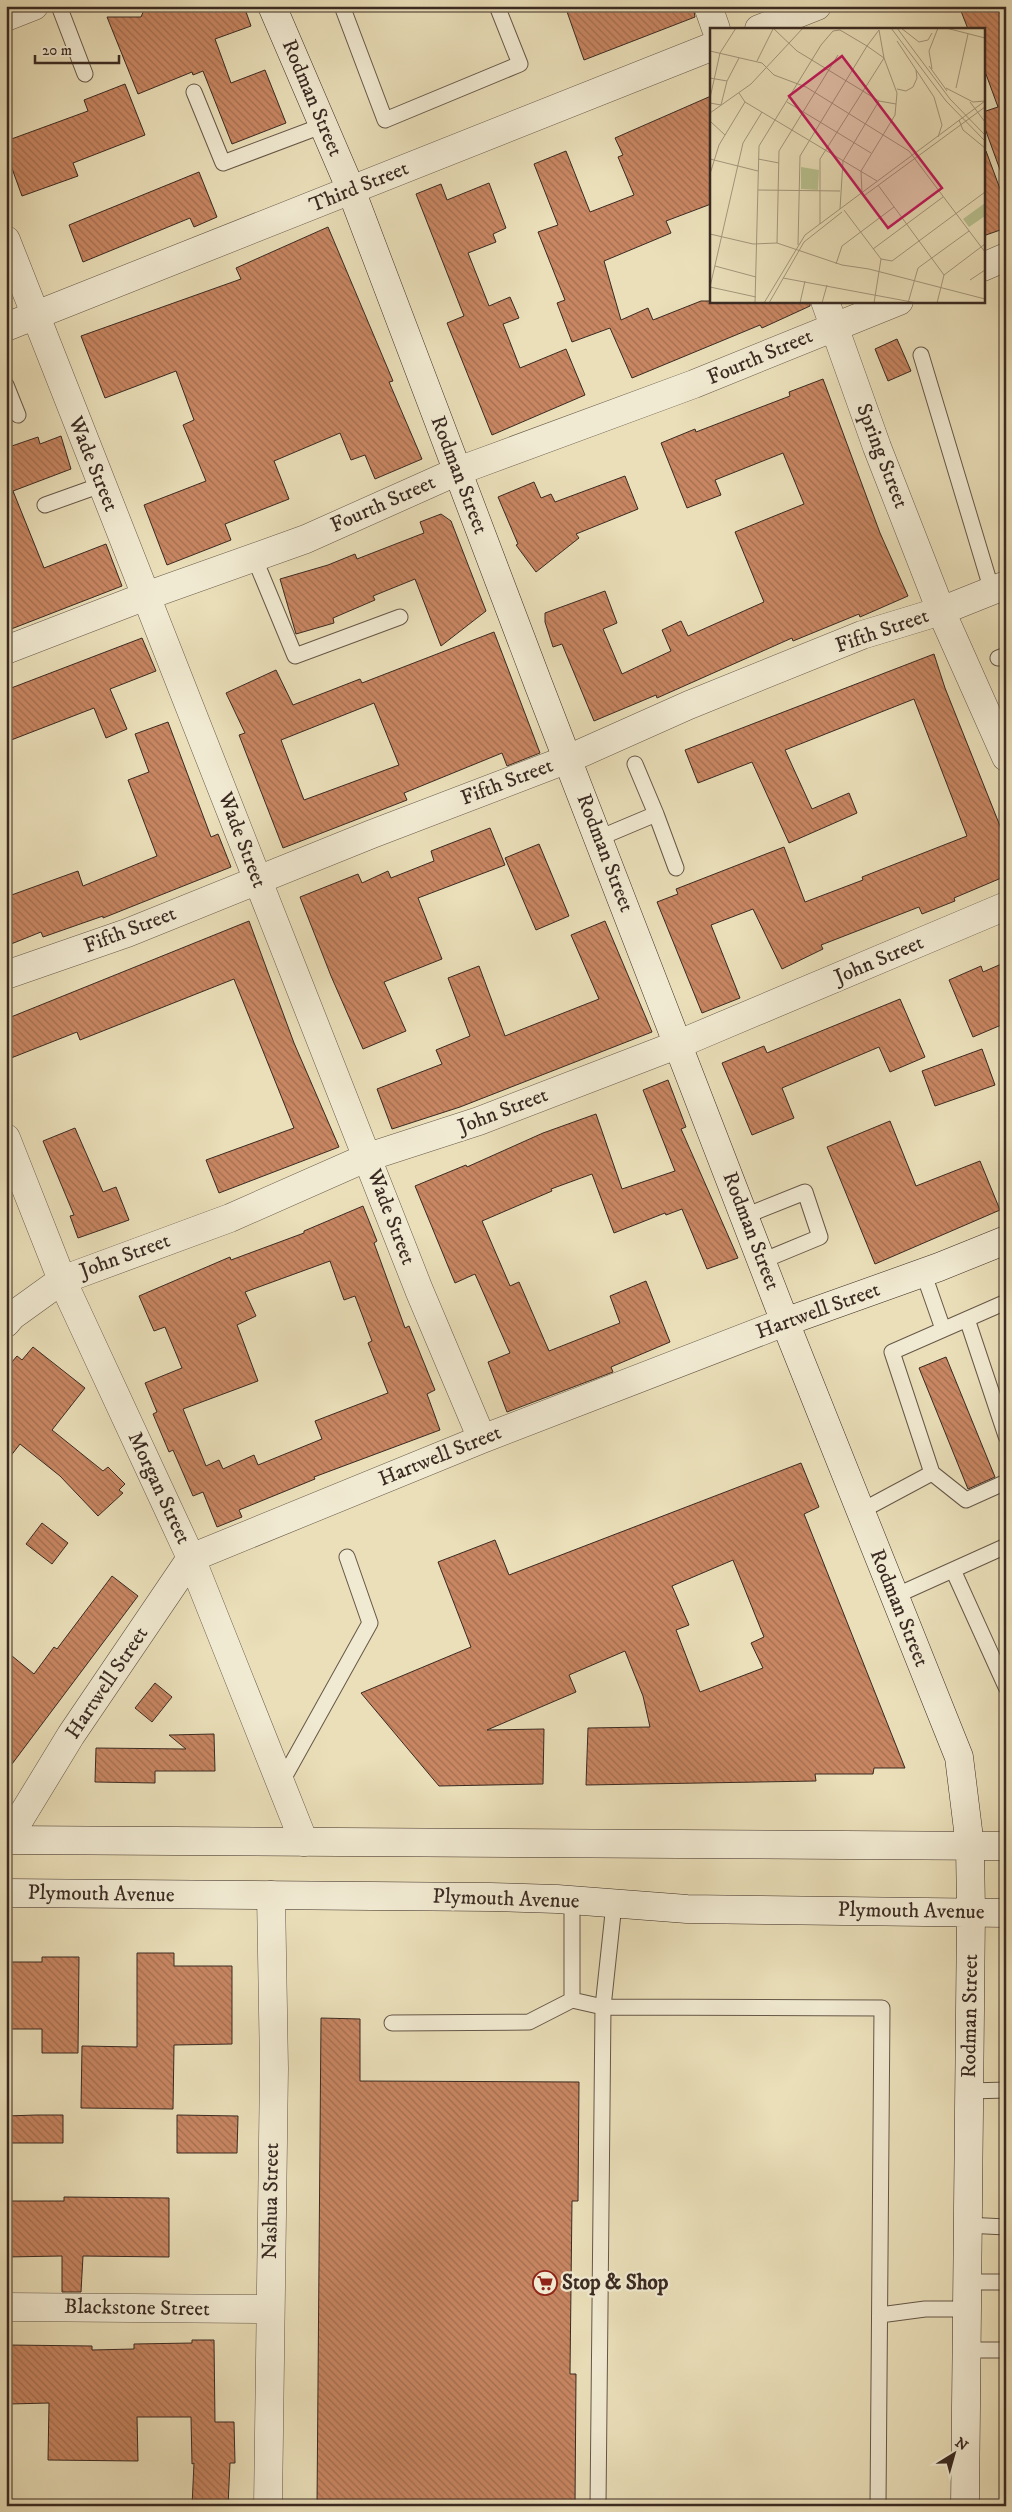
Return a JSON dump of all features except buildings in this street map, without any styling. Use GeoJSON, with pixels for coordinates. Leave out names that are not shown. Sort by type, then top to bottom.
{"type":"FeatureCollection","features":[{"type":"Feature","properties":{"kind":"street"},"geometry":{"type":"LineString","coordinates":[[6,17],[34,6]]}},
{"type":"Feature","properties":{"kind":"street","name":"Rodman Street"},"geometry":{"type":"LineString","coordinates":[[272,6],[351,190],[762,1261],[959,1757],[970,1846],[971,1912],[970,2091],[966,2225],[965,2506]]}},
{"type":"Feature","properties":{"kind":"street"},"geometry":{"type":"LineString","coordinates":[[708,6],[716,28]]}},
{"type":"Feature","properties":{"kind":"street"},"geometry":{"type":"LineString","coordinates":[[762,28],[817,6]]}},
{"type":"Feature","properties":{"kind":"street","name":"Third Street"},"geometry":{"type":"LineString","coordinates":[[6,327],[710,47]]}},
{"type":"Feature","properties":{"kind":"street","name":"Wade Street"},"geometry":{"type":"LineString","coordinates":[[6,240],[101,486],[368,1157],[418,1290],[482,1439]]}},
{"type":"Feature","properties":{"kind":"street"},"geometry":{"type":"LineString","coordinates":[[984,267],[1006,257]]}},
{"type":"Feature","properties":{"kind":"street","name":"Fourth Street"},"geometry":{"type":"LineString","coordinates":[[6,650],[146,596],[306,539],[458,471],[694,384],[830,313],[893,302]]}},
{"type":"Feature","properties":{"kind":"street","name":"Spring Street"},"geometry":{"type":"LineString","coordinates":[[830,313],[877,447],[941,611],[1006,757]]}},
{"type":"Feature","properties":{"kind":"street","name":"Fifth Street"},"geometry":{"type":"LineString","coordinates":[[6,975],[126,933],[568,759],[689,706],[862,635],[941,611],[999,588]]}},
{"type":"Feature","properties":{"kind":"street","name":"John Street"},"geometry":{"type":"LineString","coordinates":[[6,1323],[12,1316],[62,1280],[230,1218],[368,1157],[478,1122],[679,1044],[1006,906]]}},
{"type":"Feature","properties":{"kind":"street","name":"Morgan Street"},"geometry":{"type":"LineString","coordinates":[[6,1138],[62,1280],[191,1558],[304,1842]]}},
{"type":"Feature","properties":{"kind":"street","name":"Hartwell Street"},"geometry":{"type":"LineString","coordinates":[[7,1840],[71,1735],[191,1558],[482,1439],[1006,1240]]}},
{"type":"Feature","properties":{"kind":"street"},"geometry":{"type":"LineString","coordinates":[[7,1840],[1006,1846]]}},
{"type":"Feature","properties":{"kind":"street","name":"Plymouth Avenue"},"geometry":{"type":"LineString","coordinates":[[6,1893],[490,1897],[572,1900],[687,1909],[1006,1912]]}},
{"type":"Feature","properties":{"kind":"street","name":"Nashua Street"},"geometry":{"type":"LineString","coordinates":[[268,2506],[269,2309],[274,2068],[271,1895]]}},
{"type":"Feature","properties":{"kind":"street","name":"Blackstone Street"},"geometry":{"type":"LineString","coordinates":[[6,2307],[269,2309]]}},
{"type":"Feature","properties":{"kind":"lane"},"geometry":{"type":"LineString","coordinates":[[58,6],[85,74]]}},
{"type":"Feature","properties":{"kind":"lane"},"geometry":{"type":"LineString","coordinates":[[342,6],[385,120],[520,64],[497,6]]}},
{"type":"Feature","properties":{"kind":"lane"},"geometry":{"type":"LineString","coordinates":[[194,92],[223,163],[324,125]]}},
{"type":"Feature","properties":{"kind":"lane"},"geometry":{"type":"LineString","coordinates":[[921,355],[999,588]]}},
{"type":"Feature","properties":{"kind":"lane"},"geometry":{"type":"LineString","coordinates":[[6,385],[18,415]]}},
{"type":"Feature","properties":{"kind":"lane"},"geometry":{"type":"LineString","coordinates":[[45,505],[101,486]]}},
{"type":"Feature","properties":{"kind":"lane"},"geometry":{"type":"LineString","coordinates":[[254,557],[295,656],[400,617]]}},
{"type":"Feature","properties":{"kind":"lane"},"geometry":{"type":"LineString","coordinates":[[635,764],[676,868]]}},
{"type":"Feature","properties":{"kind":"lane"},"geometry":{"type":"LineString","coordinates":[[599,838],[656,814]]}},
{"type":"Feature","properties":{"kind":"lane"},"geometry":{"type":"LineString","coordinates":[[745,1216],[805,1192],[820,1237],[762,1261]]}},
{"type":"Feature","properties":{"kind":"lane"},"geometry":{"type":"LineString","coordinates":[[923,1272],[944,1329]]}},
{"type":"Feature","properties":{"kind":"lane"},"geometry":{"type":"LineString","coordinates":[[1006,1302],[892,1352],[932,1473],[966,1500],[1006,1482]]}},
{"type":"Feature","properties":{"kind":"lane"},"geometry":{"type":"LineString","coordinates":[[967,1319],[1006,1436]]}},
{"type":"Feature","properties":{"kind":"lane"},"geometry":{"type":"LineString","coordinates":[[862,1511],[932,1473]]}},
{"type":"Feature","properties":{"kind":"lane"},"geometry":{"type":"LineString","coordinates":[[895,1596],[1006,1546]]}},
{"type":"Feature","properties":{"kind":"lane"},"geometry":{"type":"LineString","coordinates":[[281,1783],[370,1623],[347,1557]]}},
{"type":"Feature","properties":{"kind":"lane"},"geometry":{"type":"LineString","coordinates":[[953,1570],[1006,1686]]}},
{"type":"Feature","properties":{"kind":"lane"},"geometry":{"type":"LineString","coordinates":[[572,1900],[572,2000]]}},
{"type":"Feature","properties":{"kind":"lane"},"geometry":{"type":"LineString","coordinates":[[598,2506],[602,2007],[614,1904]]}},
{"type":"Feature","properties":{"kind":"lane"},"geometry":{"type":"LineString","coordinates":[[392,2022],[529,2022],[572,2000],[602,2007],[882,2008],[878,2506]]}},
{"type":"Feature","properties":{"kind":"lane"},"geometry":{"type":"LineString","coordinates":[[970,2091],[1006,2090]]}},
{"type":"Feature","properties":{"kind":"lane"},"geometry":{"type":"LineString","coordinates":[[966,2225],[1006,2227]]}},
{"type":"Feature","properties":{"kind":"lane"},"geometry":{"type":"LineString","coordinates":[[880,2315],[925,2309],[1006,2282]]}},
{"type":"Feature","properties":{"kind":"lane"},"geometry":{"type":"LineString","coordinates":[[966,2350],[1006,2350]]}},
{"type":"Feature","properties":{"kind":"place","name":"Stop & Shop"},"geometry":{"type":"Point","coordinates":[545,2283]}}]}
